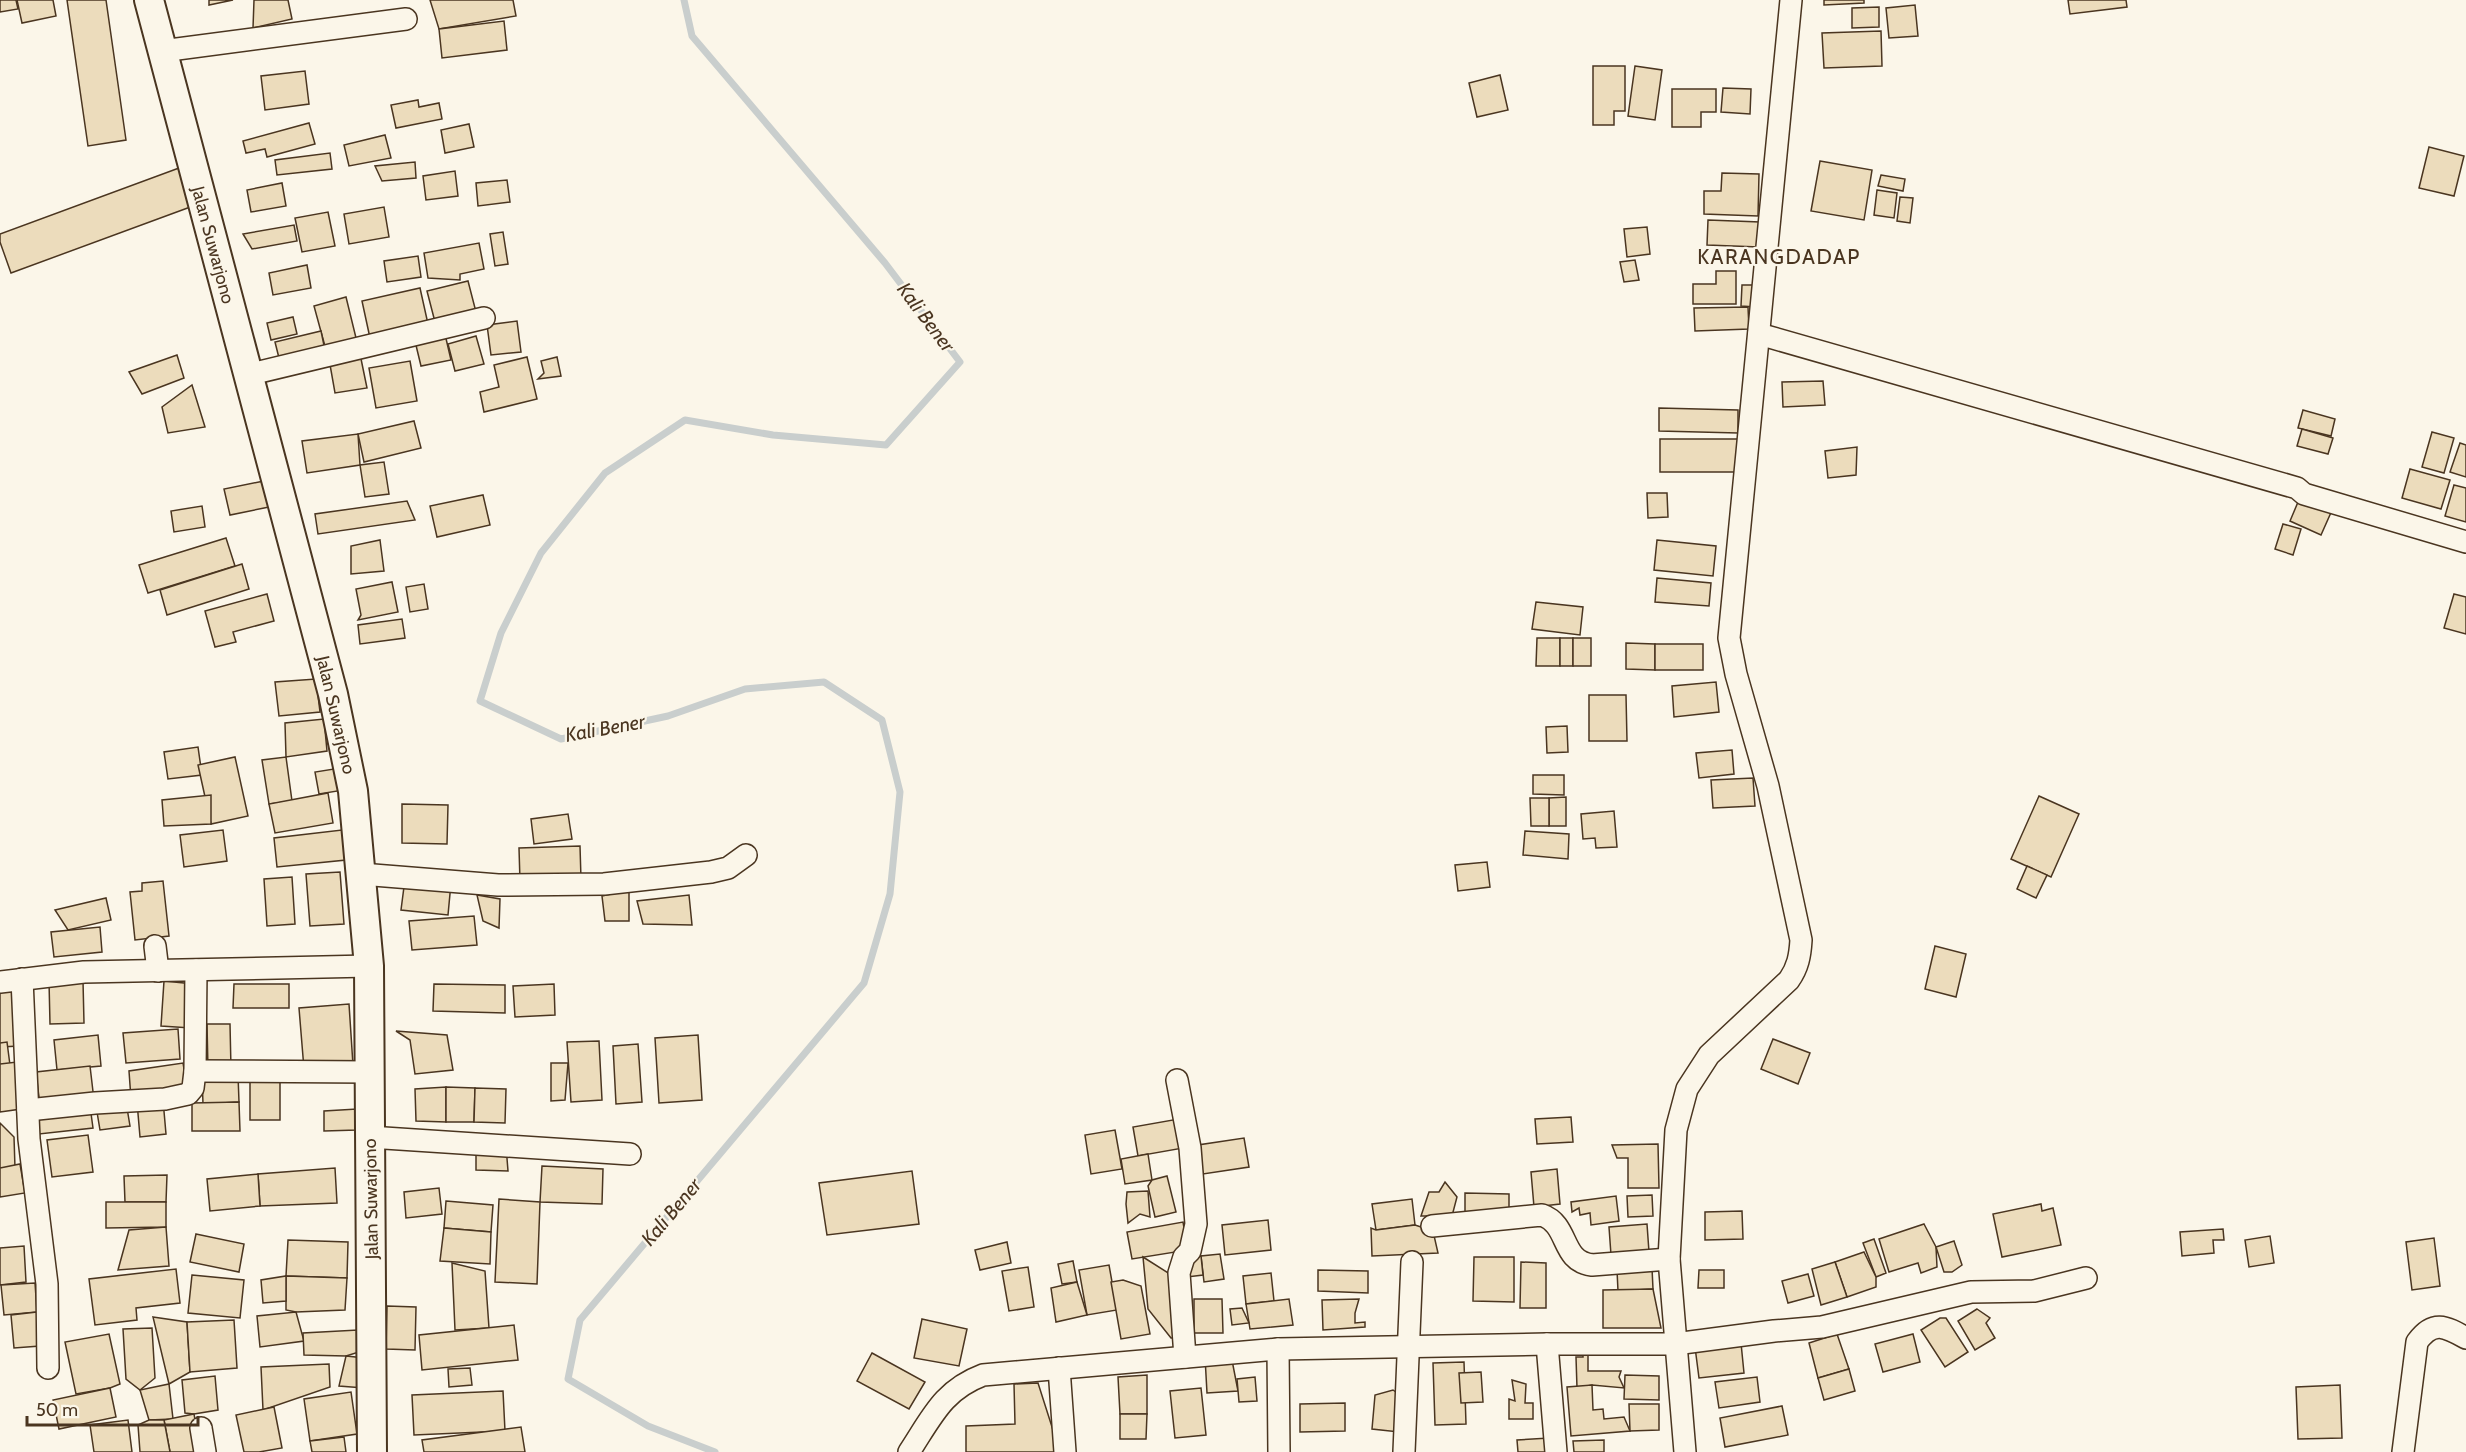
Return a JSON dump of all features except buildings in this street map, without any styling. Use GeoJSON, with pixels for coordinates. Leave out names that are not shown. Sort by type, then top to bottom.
{"type":"FeatureCollection","features":[{"type":"Feature","properties":{"kind":"street","name":"Jalan Suwarjono"},"geometry":{"type":"LineString","coordinates":[[149,0],[333,694],[353,791],[369,966],[372,1452]]}},
{"type":"Feature","properties":{"kind":"street"},"geometry":{"type":"LineString","coordinates":[[1685,1452],[1669,1259],[1675,1141],[1687,1089],[1709,1054],[1789,980],[1796,970],[1800,957],[1801,940],[1768,786],[1736,674],[1729,639],[1791,0]]}},
{"type":"Feature","properties":{"kind":"street"},"geometry":{"type":"LineString","coordinates":[[162,51],[406,20]]}},
{"type":"Feature","properties":{"kind":"street"},"geometry":{"type":"LineString","coordinates":[[247,375],[484,318]]}},
{"type":"Feature","properties":{"kind":"street"},"geometry":{"type":"LineString","coordinates":[[1760,334],[2296,488],[2304,494],[2466,542]]}},
{"type":"Feature","properties":{"kind":"street"},"geometry":{"type":"LineString","coordinates":[[361,874],[498,885],[604,884],[719,870],[728,868],[746,855]]}},
{"type":"Feature","properties":{"kind":"street"},"geometry":{"type":"LineString","coordinates":[[155,946],[158,971]]}},
{"type":"Feature","properties":{"kind":"street"},"geometry":{"type":"LineString","coordinates":[[0,982],[84,972],[369,966]]}},
{"type":"Feature","properties":{"kind":"street"},"geometry":{"type":"LineString","coordinates":[[28,1110],[165,1099],[188,1094],[193,1088],[195,1071],[196,970]]}},
{"type":"Feature","properties":{"kind":"street"},"geometry":{"type":"LineString","coordinates":[[22,979],[29,1139],[47,1284],[48,1368]]}},
{"type":"Feature","properties":{"kind":"street"},"geometry":{"type":"LineString","coordinates":[[195,1071],[369,1072]]}},
{"type":"Feature","properties":{"kind":"street"},"geometry":{"type":"LineString","coordinates":[[1177,1080],[1190,1148],[1196,1224],[1190,1251],[1184,1257],[1179,1273],[1185,1357]]}},
{"type":"Feature","properties":{"kind":"street"},"geometry":{"type":"LineString","coordinates":[[369,1137],[630,1154]]}},
{"type":"Feature","properties":{"kind":"street"},"geometry":{"type":"LineString","coordinates":[[1432,1226],[1542,1215],[1557,1223],[1573,1257],[1581,1263],[1592,1265],[1669,1259]]}},
{"type":"Feature","properties":{"kind":"street"},"geometry":{"type":"LineString","coordinates":[[1404,1452],[1412,1262]]}},
{"type":"Feature","properties":{"kind":"street"},"geometry":{"type":"LineString","coordinates":[[909,1452],[948,1394],[963,1382],[983,1375],[1278,1349],[1675,1344],[1822,1327],[1971,1292],[2034,1291],[2086,1278]]}},
{"type":"Feature","properties":{"kind":"street"},"geometry":{"type":"LineString","coordinates":[[2403,1452],[2412,1364],[2417,1342],[2424,1332],[2432,1328],[2451,1329],[2466,1338]]}},
{"type":"Feature","properties":{"kind":"street"},"geometry":{"type":"LineString","coordinates":[[1547,1344],[1556,1452]]}},
{"type":"Feature","properties":{"kind":"street"},"geometry":{"type":"LineString","coordinates":[[1278,1349],[1279,1452]]}},
{"type":"Feature","properties":{"kind":"street"},"geometry":{"type":"LineString","coordinates":[[1059,1368],[1065,1452]]}},
{"type":"Feature","properties":{"kind":"street"},"geometry":{"type":"LineString","coordinates":[[201,1428],[205,1452]]}},
{"type":"Feature","properties":{"kind":"waterway","name":"Kali Bener"},"geometry":{"type":"LineString","coordinates":[[684,0],[692,36],[885,263],[960,362],[886,445],[773,435],[685,420],[605,473],[541,553],[501,633],[480,701],[561,739],[668,716],[745,689],[824,682],[882,720],[900,792],[890,894],[864,983],[580,1320],[568,1379],[648,1426],[715,1452]]}},
{"type":"Feature","properties":{"kind":"district","name":"KARANGDADAP"},"geometry":{"type":"Point","coordinates":[1779,256]}}]}
